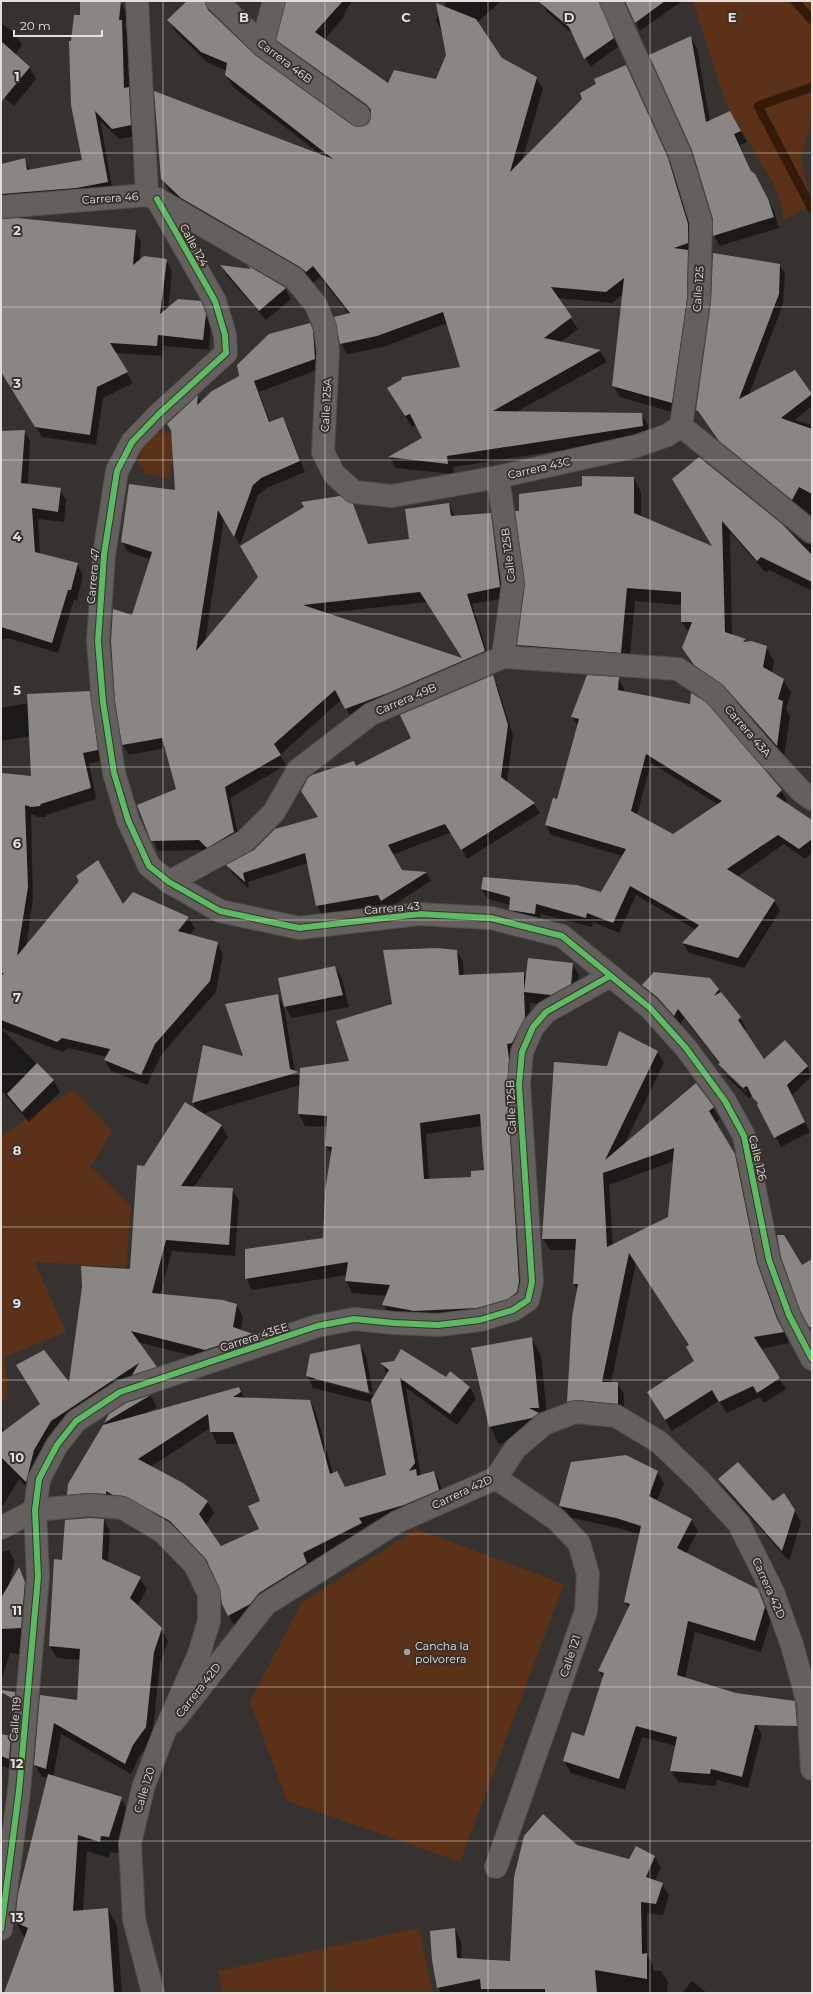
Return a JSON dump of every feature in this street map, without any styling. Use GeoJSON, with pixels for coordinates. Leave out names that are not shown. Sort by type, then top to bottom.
{"type":"FeatureCollection","features":[{"type":"Feature","properties":{"kind":"street","name":"Calle 124"},"geometry":{"type":"LineString","coordinates":[[137,1],[152,197],[215,301]]}},
{"type":"Feature","properties":{"kind":"street","name":"Carrera 46B"},"geometry":{"type":"LineString","coordinates":[[217,1],[262,45],[359,115]]}},
{"type":"Feature","properties":{"kind":"street"},"geometry":{"type":"LineString","coordinates":[[262,45],[274,1]]}},
{"type":"Feature","properties":{"kind":"street","name":"Calle 125"},"geometry":{"type":"LineString","coordinates":[[611,1],[680,154],[701,222],[699,300],[681,426]]}},
{"type":"Feature","properties":{"kind":"street","name":"Carrera 46"},"geometry":{"type":"LineString","coordinates":[[1,207],[152,197]]}},
{"type":"Feature","properties":{"kind":"street","name":"Calle 125A"},"geometry":{"type":"LineString","coordinates":[[152,197],[294,278],[316,305],[324,327],[328,352],[323,452],[334,474],[354,492],[392,496]]}},
{"type":"Feature","properties":{"kind":"street","name":"Carrera 47"},"geometry":{"type":"LineString","coordinates":[[169,882],[149,866],[128,820],[114,773],[103,702],[98,641],[104,555],[117,471],[132,442],[159,414],[226,353],[225,335],[215,301]]}},
{"type":"Feature","properties":{"kind":"street"},"geometry":{"type":"LineString","coordinates":[[681,426],[812,532]]}},
{"type":"Feature","properties":{"kind":"street","name":"Carrera 43C"},"geometry":{"type":"LineString","coordinates":[[392,496],[498,477],[637,446],[668,435],[681,426]]}},
{"type":"Feature","properties":{"kind":"street","name":"Calle 125B"},"geometry":{"type":"LineString","coordinates":[[498,477],[513,584],[503,657]]}},
{"type":"Feature","properties":{"kind":"street","name":"Carrera 49B"},"geometry":{"type":"LineString","coordinates":[[169,882],[245,841],[274,812],[298,770],[370,714],[503,657],[678,670]]}},
{"type":"Feature","properties":{"kind":"street","name":"Carrera 43A"},"geometry":{"type":"LineString","coordinates":[[678,670],[714,693],[779,768],[801,791],[812,799]]}},
{"type":"Feature","properties":{"kind":"street","name":"Carrera 43"},"geometry":{"type":"LineString","coordinates":[[169,882],[220,911],[300,928],[419,914],[491,918],[562,936],[610,976]]}},
{"type":"Feature","properties":{"kind":"street","name":"Calle 125B"},"geometry":{"type":"LineString","coordinates":[[532,1282],[519,1085],[522,1052],[533,1027],[546,1012],[610,976]]}},
{"type":"Feature","properties":{"kind":"street","name":"Calle 126"},"geometry":{"type":"LineString","coordinates":[[610,976],[650,1008],[686,1048],[725,1101],[744,1136],[769,1260],[789,1315],[812,1359]]}},
{"type":"Feature","properties":{"kind":"street","name":"Carrera 43EE"},"geometry":{"type":"LineString","coordinates":[[35,1510],[39,1479],[57,1445],[76,1421],[120,1392],[317,1326],[354,1319],[394,1323],[438,1324],[480,1320],[513,1310],[528,1300],[532,1282]]}},
{"type":"Feature","properties":{"kind":"street","name":"Carrera 42D"},"geometry":{"type":"LineString","coordinates":[[164,1734],[266,1604],[397,1522],[496,1478],[515,1449],[544,1424],[575,1412],[616,1416],[660,1442],[700,1481],[739,1524],[773,1592],[792,1645],[808,1703],[812,1768]]}},
{"type":"Feature","properties":{"kind":"street","name":"Calle 121"},"geometry":{"type":"LineString","coordinates":[[496,1478],[556,1520],[579,1543],[588,1574],[586,1611],[496,1867]]}},
{"type":"Feature","properties":{"kind":"street","name":"Calle 120"},"geometry":{"type":"LineString","coordinates":[[35,1510],[90,1505],[123,1508],[163,1532],[195,1565],[209,1594],[209,1621],[199,1654],[164,1734],[144,1785],[130,1842],[134,1919],[154,1993]]}},
{"type":"Feature","properties":{"kind":"street"},"geometry":{"type":"LineString","coordinates":[[1,1528],[35,1510]]}},
{"type":"Feature","properties":{"kind":"street","name":"Calle 119"},"geometry":{"type":"LineString","coordinates":[[1,1928],[20,1790],[38,1577],[35,1510]]}},
{"type":"Feature","properties":{"kind":"shaded area"},"geometry":{"type":"Polygon","coordinates":[[[693,1],[812,1],[812,115],[801,160],[812,205],[784,220],[778,192],[725,102],[693,1]]]}},
{"type":"Feature","properties":{"kind":"shaded area"},"geometry":{"type":"Polygon","coordinates":[[[145,429],[177,435],[169,478],[143,473],[144,468],[138,464],[145,429]]]}},
{"type":"Feature","properties":{"kind":"shaded area"},"geometry":{"type":"Polygon","coordinates":[[[73,1090],[112,1131],[91,1167],[131,1206],[126,1267],[35,1262],[66,1332],[5,1357],[8,1397],[1,1403],[1,1135],[73,1090]]]}},
{"type":"Feature","properties":{"kind":"shaded area","name":"Cancha la polvorera"},"geometry":{"type":"Polygon","coordinates":[[[417,1529],[564,1584],[460,1862],[287,1801],[250,1702],[301,1603],[417,1529]]]}},
{"type":"Feature","properties":{"kind":"shaded area"},"geometry":{"type":"Polygon","coordinates":[[[419,1928],[433,1993],[223,1993],[218,1971],[419,1928]]]}},
{"type":"Feature","properties":{"kind":"building"},"geometry":{"type":"Polygon","coordinates":[[[80,1],[121,1],[119,20],[122,20],[124,88],[129,87],[131,125],[112,129],[95,111],[108,182],[76,188],[1,194],[1,164],[25,158],[27,170],[82,160],[71,105],[69,41],[71,41],[74,15],[80,15],[80,1]]]}},
{"type":"Feature","properties":{"kind":"building"},"geometry":{"type":"Polygon","coordinates":[[[187,1],[205,1],[208,10],[255,55],[352,125],[358,127],[369,123],[371,110],[367,105],[276,40],[286,1],[343,1],[315,32],[388,83],[394,70],[436,79],[446,55],[436,3],[476,19],[502,58],[537,77],[510,172],[582,99],[580,93],[596,84],[594,79],[626,65],[668,158],[688,224],[688,243],[674,248],[688,250],[687,299],[672,403],[612,386],[624,278],[606,292],[551,287],[572,317],[544,338],[601,350],[493,411],[642,413],[643,426],[447,456],[448,464],[388,457],[422,438],[410,414],[405,416],[387,388],[401,380],[402,377],[460,367],[443,312],[377,336],[340,344],[334,317],[350,313],[313,266],[306,272],[300,267],[181,198],[161,179],[154,91],[333,159],[225,75],[227,63],[201,52],[167,20],[187,1]]]}},
{"type":"Feature","properties":{"kind":"building"},"geometry":{"type":"Polygon","coordinates":[[[538,1],[599,1],[614,38],[584,59],[569,27],[538,1]]]}},
{"type":"Feature","properties":{"kind":"building"},"geometry":{"type":"Polygon","coordinates":[[[625,1],[665,1],[635,23],[625,1]]]}},
{"type":"Feature","properties":{"kind":"building"},"geometry":{"type":"Polygon","coordinates":[[[691,36],[706,122],[730,111],[741,131],[734,134],[751,171],[755,174],[768,199],[774,217],[713,236],[713,219],[692,150],[649,55],[691,36]]]}},
{"type":"Feature","properties":{"kind":"building"},"geometry":{"type":"Polygon","coordinates":[[[1,41],[30,67],[1,102],[1,41]]]}},
{"type":"Feature","properties":{"kind":"building"},"geometry":{"type":"Polygon","coordinates":[[[17,218],[136,230],[133,265],[144,256],[167,259],[160,314],[178,299],[201,301],[206,314],[203,340],[158,335],[157,346],[110,343],[128,372],[97,387],[90,435],[35,427],[1,372],[1,219],[17,218]]]}},
{"type":"Feature","properties":{"kind":"building"},"geometry":{"type":"Polygon","coordinates":[[[713,253],[780,264],[779,294],[739,399],[795,370],[812,394],[781,418],[812,429],[812,494],[799,487],[792,500],[719,441],[696,410],[711,302],[713,253]]]}},
{"type":"Feature","properties":{"kind":"building"},"geometry":{"type":"Polygon","coordinates":[[[220,265],[251,269],[247,265],[286,288],[259,311],[220,265]]]}},
{"type":"Feature","properties":{"kind":"building"},"geometry":{"type":"Polygon","coordinates":[[[310,323],[313,330],[315,359],[254,381],[269,422],[283,417],[300,461],[261,478],[253,485],[234,537],[218,510],[196,651],[258,577],[240,546],[304,507],[301,502],[340,496],[353,504],[368,544],[409,539],[405,509],[449,503],[451,516],[491,513],[500,587],[467,594],[485,651],[388,693],[345,709],[335,690],[274,744],[281,755],[225,787],[234,832],[207,848],[199,840],[151,841],[137,805],[176,789],[162,738],[122,745],[115,701],[111,641],[113,609],[132,615],[152,552],[121,542],[129,484],[175,490],[171,430],[167,424],[198,395],[197,405],[212,391],[239,376],[237,365],[269,334],[310,323]],[[420,592],[303,605],[462,658],[420,592]]]}},
{"type":"Feature","properties":{"kind":"building"},"geometry":{"type":"Polygon","coordinates":[[[25,430],[21,483],[61,488],[58,512],[32,508],[35,552],[78,563],[71,590],[68,590],[52,643],[1,627],[1,431],[25,430]]]}},
{"type":"Feature","properties":{"kind":"building"},"geometry":{"type":"Polygon","coordinates":[[[699,457],[782,524],[812,555],[812,582],[761,557],[757,561],[722,521],[725,632],[746,639],[743,642],[751,641],[767,646],[763,667],[784,679],[778,699],[783,701],[777,746],[723,685],[694,665],[682,648],[692,622],[681,622],[681,592],[627,588],[621,653],[517,645],[525,584],[515,511],[519,511],[519,494],[582,486],[582,476],[634,477],[634,513],[712,546],[672,479],[699,457]]]}},
{"type":"Feature","properties":{"kind":"building"},"geometry":{"type":"Polygon","coordinates":[[[493,675],[508,725],[501,777],[535,803],[461,850],[445,824],[388,845],[402,870],[427,872],[381,901],[378,895],[316,906],[305,853],[243,873],[245,882],[226,865],[254,850],[275,829],[318,817],[301,791],[308,778],[312,775],[354,761],[356,766],[411,738],[400,715],[493,675]]]}},
{"type":"Feature","properties":{"kind":"building"},"geometry":{"type":"Polygon","coordinates":[[[587,675],[619,677],[618,690],[690,704],[691,693],[706,702],[782,790],[776,796],[812,820],[812,839],[799,849],[778,835],[727,869],[775,900],[738,958],[682,943],[699,925],[630,886],[613,923],[587,913],[586,918],[536,904],[535,914],[509,910],[510,897],[481,889],[483,877],[577,885],[601,892],[626,849],[545,825],[553,798],[557,799],[579,719],[571,717],[587,675]],[[646,754],[631,811],[673,834],[722,801],[646,754]]]}},
{"type":"Feature","properties":{"kind":"building"},"geometry":{"type":"Polygon","coordinates":[[[90,691],[98,750],[83,753],[91,788],[41,804],[40,806],[31,807],[25,805],[28,887],[17,956],[79,881],[76,876],[98,860],[123,904],[133,892],[189,917],[178,931],[218,942],[210,981],[155,1044],[141,1075],[104,1060],[110,1049],[62,1038],[57,1042],[1,1020],[1,976],[4,973],[1,973],[1,773],[31,776],[27,694],[90,691]]]}},
{"type":"Feature","properties":{"kind":"building"},"geometry":{"type":"Polygon","coordinates":[[[437,948],[457,950],[459,975],[524,972],[524,991],[528,958],[573,963],[571,984],[551,995],[524,992],[525,1017],[512,1043],[507,1044],[509,1059],[507,1086],[519,1281],[517,1292],[508,1299],[477,1308],[414,1311],[382,1305],[390,1285],[345,1281],[348,1262],[245,1279],[245,1249],[323,1238],[325,1191],[332,1147],[325,1146],[327,1116],[298,1114],[300,1068],[349,1061],[336,1021],[392,1004],[383,950],[437,948]],[[480,1114],[420,1123],[424,1179],[471,1177],[471,1171],[484,1170],[480,1114]]]}},
{"type":"Feature","properties":{"kind":"building"},"geometry":{"type":"Polygon","coordinates":[[[335,966],[343,995],[284,1007],[278,978],[335,966]]]}},
{"type":"Feature","properties":{"kind":"building"},"geometry":{"type":"Polygon","coordinates":[[[654,972],[710,978],[719,989],[714,996],[721,992],[741,1017],[738,1020],[764,1059],[785,1040],[808,1066],[787,1085],[805,1122],[774,1138],[757,1105],[758,1103],[753,1098],[747,1086],[743,1088],[718,1064],[720,1063],[678,1009],[674,1016],[658,998],[642,985],[654,972]]]}},
{"type":"Feature","properties":{"kind":"building"},"geometry":{"type":"Polygon","coordinates":[[[278,994],[290,1069],[299,1072],[192,1103],[203,1045],[243,1056],[225,1004],[278,994]]]}},
{"type":"Feature","properties":{"kind":"building"},"geometry":{"type":"Polygon","coordinates":[[[619,1031],[658,1051],[605,1160],[696,1083],[714,1107],[709,1111],[735,1154],[757,1263],[777,1319],[784,1332],[754,1337],[780,1378],[757,1393],[753,1386],[719,1402],[712,1390],[665,1420],[647,1392],[694,1361],[686,1347],[689,1345],[629,1253],[602,1382],[618,1382],[618,1404],[576,1400],[567,1402],[572,1317],[578,1284],[573,1284],[576,1239],[542,1239],[554,1062],[607,1066],[619,1031]],[[674,1148],[603,1173],[607,1247],[668,1217],[674,1148]]]}},
{"type":"Feature","properties":{"kind":"building"},"geometry":{"type":"Polygon","coordinates":[[[37,1063],[54,1080],[22,1112],[7,1094],[37,1063]]]}},
{"type":"Feature","properties":{"kind":"building"},"geometry":{"type":"Polygon","coordinates":[[[185,1102],[222,1125],[181,1186],[233,1188],[229,1245],[166,1240],[152,1293],[223,1300],[237,1304],[233,1327],[253,1334],[205,1350],[131,1331],[157,1367],[132,1375],[139,1363],[51,1421],[34,1450],[26,1482],[1,1457],[1,1433],[40,1404],[16,1365],[44,1350],[69,1382],[82,1287],[81,1266],[130,1269],[137,1165],[144,1166],[185,1102]]]}},
{"type":"Feature","properties":{"kind":"building"},"geometry":{"type":"Polygon","coordinates":[[[777,1235],[784,1235],[802,1265],[812,1259],[812,1327],[809,1327],[800,1310],[781,1257],[777,1235]]]}},
{"type":"Feature","properties":{"kind":"building"},"geometry":{"type":"Polygon","coordinates":[[[532,1337],[539,1408],[529,1408],[539,1413],[532,1418],[489,1427],[471,1348],[532,1337]]]}},
{"type":"Feature","properties":{"kind":"building"},"geometry":{"type":"Polygon","coordinates":[[[360,1344],[369,1393],[306,1376],[310,1354],[360,1344]]]}},
{"type":"Feature","properties":{"kind":"building"},"geometry":{"type":"Polygon","coordinates":[[[401,1349],[446,1377],[450,1371],[470,1387],[450,1414],[400,1378],[415,1463],[409,1471],[416,1469],[417,1476],[434,1471],[439,1490],[404,1505],[359,1518],[362,1523],[303,1553],[307,1563],[259,1593],[250,1604],[228,1616],[222,1604],[220,1589],[206,1559],[170,1521],[124,1496],[113,1495],[106,1491],[106,1494],[89,1493],[67,1495],[68,1484],[103,1425],[239,1387],[241,1392],[233,1397],[310,1400],[330,1474],[337,1471],[345,1487],[386,1475],[371,1400],[389,1370],[380,1363],[394,1361],[401,1349]],[[208,1414],[138,1459],[183,1483],[208,1501],[199,1514],[221,1546],[259,1529],[248,1506],[260,1501],[233,1432],[210,1432],[208,1414]]]}},
{"type":"Feature","properties":{"kind":"building"},"geometry":{"type":"Polygon","coordinates":[[[151,1395],[104,1423],[109,1414],[126,1403],[151,1395]]]}},
{"type":"Feature","properties":{"kind":"building"},"geometry":{"type":"Polygon","coordinates":[[[626,1455],[658,1471],[649,1496],[692,1519],[677,1548],[758,1589],[765,1607],[755,1641],[688,1621],[677,1675],[736,1693],[795,1701],[797,1726],[755,1725],[742,1777],[711,1769],[710,1774],[670,1771],[677,1737],[636,1726],[619,1779],[563,1761],[572,1732],[584,1736],[604,1673],[598,1671],[630,1604],[624,1602],[641,1526],[616,1518],[559,1506],[571,1462],[626,1455]]]}},
{"type":"Feature","properties":{"kind":"building"},"geometry":{"type":"Polygon","coordinates":[[[738,1462],[773,1501],[784,1493],[795,1510],[782,1551],[718,1479],[738,1462]]]}},
{"type":"Feature","properties":{"kind":"building"},"geometry":{"type":"Polygon","coordinates":[[[90,1518],[104,1519],[102,1559],[141,1577],[130,1598],[162,1628],[154,1652],[146,1727],[133,1745],[125,1764],[54,1723],[46,1769],[34,1765],[40,1695],[77,1700],[80,1649],[49,1646],[54,1559],[62,1560],[65,1520],[90,1518]]]}},
{"type":"Feature","properties":{"kind":"building"},"geometry":{"type":"Polygon","coordinates":[[[19,1567],[25,1582],[21,1628],[1,1629],[1,1598],[19,1567]]]}},
{"type":"Feature","properties":{"kind":"building"},"geometry":{"type":"Polygon","coordinates":[[[1,1690],[15,1692],[15,1700],[1,1692],[1,1690]]]}},
{"type":"Feature","properties":{"kind":"building"},"geometry":{"type":"Polygon","coordinates":[[[1,1734],[11,1736],[9,1759],[1,1756],[1,1734]]]}},
{"type":"Feature","properties":{"kind":"building"},"geometry":{"type":"Polygon","coordinates":[[[48,1774],[122,1797],[109,1837],[101,1836],[100,1842],[78,1835],[73,1911],[108,1908],[114,1993],[4,1993],[28,1928],[15,1922],[18,1894],[48,1774]]]}},
{"type":"Feature","properties":{"kind":"building"},"geometry":{"type":"Polygon","coordinates":[[[543,1814],[577,1845],[629,1859],[636,1846],[655,1856],[646,1877],[663,1883],[656,1904],[641,1902],[642,1954],[647,1953],[647,1979],[595,1970],[597,1993],[545,1993],[545,1989],[481,1989],[480,1979],[437,1988],[432,1960],[430,1931],[455,1928],[457,1958],[510,1961],[514,1877],[524,1836],[543,1814]]]}},
{"type":"Feature","properties":{"kind":"waterway"},"geometry":{"type":"LineString","coordinates":[[795,1],[812,20]]}},
{"type":"Feature","properties":{"kind":"waterway"},"geometry":{"type":"LineString","coordinates":[[812,87],[758,106],[812,209]]}},
{"type":"Feature","properties":{"kind":"cycle path"},"geometry":{"type":"LineString","coordinates":[[157,199],[215,301],[225,335],[226,353],[159,414],[132,442],[117,471],[104,555],[98,641],[103,702],[114,773],[128,820],[149,866],[169,882],[220,911],[299,928],[419,914],[491,918],[562,936],[650,1008],[686,1048],[725,1101],[744,1136],[769,1260],[789,1315],[812,1359]]}},
{"type":"Feature","properties":{"kind":"cycle path"},"geometry":{"type":"LineString","coordinates":[[1,1929],[19,1791],[38,1577],[35,1510],[39,1479],[57,1445],[76,1421],[120,1392],[317,1326],[354,1319],[438,1325],[480,1320],[513,1310],[528,1300],[532,1282],[519,1085],[522,1052],[533,1027],[546,1012],[610,976]]}},
{"type":"Feature","properties":{"kind":"place","name":"Cancha la polvorera"},"geometry":{"type":"Point","coordinates":[407,1652]}}]}
